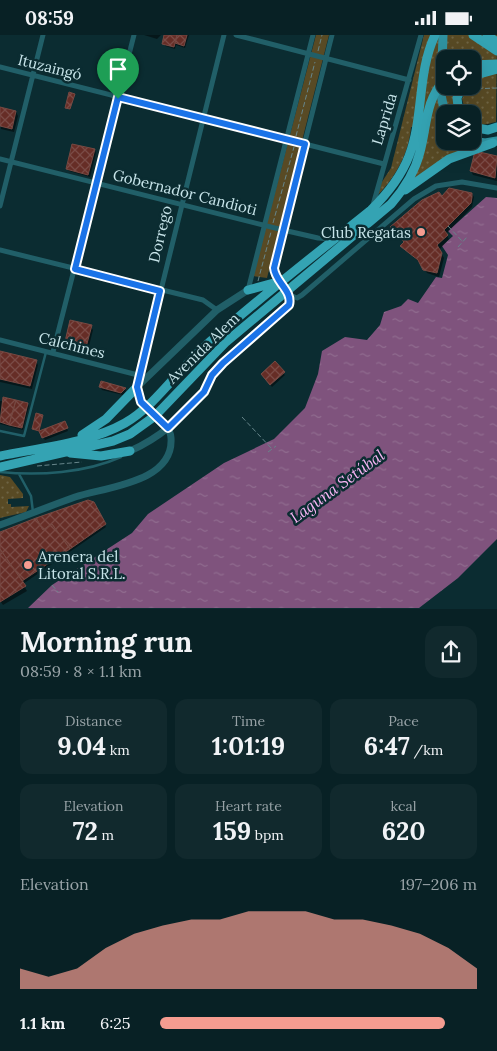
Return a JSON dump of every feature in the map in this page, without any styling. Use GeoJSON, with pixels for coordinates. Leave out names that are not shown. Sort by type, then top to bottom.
{"type":"FeatureCollection","features":[{"type":"Feature","properties":{"kind":"highway"},"geometry":{"type":"LineString","coordinates":[[399,195],[417,163],[426,59],[435,35]]}},
{"type":"Feature","properties":{"kind":"highway"},"geometry":{"type":"LineString","coordinates":[[473,35],[489,39],[497,51]]}},
{"type":"Feature","properties":{"kind":"highway"},"geometry":{"type":"LineString","coordinates":[[481,65],[497,64]]}},
{"type":"Feature","properties":{"kind":"highway"},"geometry":{"type":"LineString","coordinates":[[481,73],[497,69]]}},
{"type":"Feature","properties":{"kind":"highway"},"geometry":{"type":"LineString","coordinates":[[420,126],[436,92]]}},
{"type":"Feature","properties":{"kind":"highway","name":"Avenida Alem"},"geometry":{"type":"LineString","coordinates":[[0,456],[108,431],[125,423],[146,408],[202,349],[243,312],[371,210],[388,192],[406,164],[420,126]]}},
{"type":"Feature","properties":{"kind":"highway"},"geometry":{"type":"LineString","coordinates":[[481,129],[488,130],[497,127]]}},
{"type":"Feature","properties":{"kind":"highway"},"geometry":{"type":"LineString","coordinates":[[399,195],[450,159],[495,142]]}},
{"type":"Feature","properties":{"kind":"highway","name":"Avenida Alem"},"geometry":{"type":"LineString","coordinates":[[0,467],[113,441],[130,434],[155,416],[219,349],[383,213],[399,195]]}},
{"type":"Feature","properties":{"kind":"highway"},"geometry":{"type":"LineString","coordinates":[[248,290],[282,281]]}},
{"type":"Feature","properties":{"kind":"highway"},"geometry":{"type":"LineString","coordinates":[[64,442],[83,435],[106,419],[137,387]]}},
{"type":"Feature","properties":{"kind":"highway"},"geometry":{"type":"LineString","coordinates":[[65,453],[101,456],[130,451]]}},
{"type":"Feature","properties":{"kind":"main road"},"geometry":{"type":"LineString","coordinates":[[443,105],[441,95],[444,35]]}},
{"type":"Feature","properties":{"kind":"main road"},"geometry":{"type":"LineString","coordinates":[[481,141],[495,142]]}},
{"type":"Feature","properties":{"kind":"street"},"geometry":{"type":"LineString","coordinates":[[0,206],[43,35]]}},
{"type":"Feature","properties":{"kind":"street"},"geometry":{"type":"LineString","coordinates":[[53,353],[134,35]]}},
{"type":"Feature","properties":{"kind":"street","name":"Dorrego"},"geometry":{"type":"LineString","coordinates":[[168,428],[139,400],[138,375],[224,35]]}},
{"type":"Feature","properties":{"kind":"street"},"geometry":{"type":"LineString","coordinates":[[236,35],[409,80]]}},
{"type":"Feature","properties":{"kind":"street"},"geometry":{"type":"LineString","coordinates":[[248,290],[313,35]]}},
{"type":"Feature","properties":{"kind":"street"},"geometry":{"type":"LineString","coordinates":[[130,451],[155,438],[168,428],[204,392],[212,375],[223,363],[289,305],[288,293],[282,281],[273,271],[332,35]]}},
{"type":"Feature","properties":{"kind":"street","name":"Laprida"},"geometry":{"type":"LineString","coordinates":[[371,210],[421,35]]}},
{"type":"Feature","properties":{"kind":"street","name":"Ituzaingó"},"geometry":{"type":"LineString","coordinates":[[0,67],[384,164]]}},
{"type":"Feature","properties":{"kind":"street","name":"Gobernador Candioti"},"geometry":{"type":"LineString","coordinates":[[0,159],[283,230],[318,238],[336,239]]}},
{"type":"Feature","properties":{"kind":"street"},"geometry":{"type":"LineString","coordinates":[[288,293],[296,298],[302,295],[414,199],[436,186],[462,181],[497,188]]}},
{"type":"Feature","properties":{"kind":"street"},"geometry":{"type":"LineString","coordinates":[[0,249],[203,301],[217,310]]}},
{"type":"Feature","properties":{"kind":"street","name":"Avenida Alem"},"geometry":{"type":"LineString","coordinates":[[137,387],[217,310],[248,290]]}},
{"type":"Feature","properties":{"kind":"street","name":"Calchines"},"geometry":{"type":"LineString","coordinates":[[0,340],[138,375]]}},
{"type":"Feature","properties":{"kind":"street"},"geometry":{"type":"LineString","coordinates":[[0,525],[88,493],[124,485],[148,475],[170,453],[172,439],[168,428]]}},
{"type":"Feature","properties":{"kind":"lane"},"geometry":{"type":"LineString","coordinates":[[0,431],[24,436],[46,351]]}},
{"type":"Feature","properties":{"kind":"lane"},"geometry":{"type":"LineString","coordinates":[[0,472],[19,474],[100,465],[130,451]]}},
{"type":"Feature","properties":{"kind":"lane"},"geometry":{"type":"LineString","coordinates":[[19,474],[31,496],[34,513]]}},
{"type":"Feature","properties":{"kind":"path"},"geometry":{"type":"LineString","coordinates":[[260,272],[322,35]]}},
{"type":"Feature","properties":{"kind":"path"},"geometry":{"type":"LineString","coordinates":[[481,88],[497,88]]}},
{"type":"Feature","properties":{"kind":"path"},"geometry":{"type":"LineString","coordinates":[[448,226],[463,242]]}},
{"type":"Feature","properties":{"kind":"path"},"geometry":{"type":"LineString","coordinates":[[458,247],[467,237]]}},
{"type":"Feature","properties":{"kind":"path"},"geometry":{"type":"LineString","coordinates":[[242,417],[272,449]]}},
{"type":"Feature","properties":{"kind":"path"},"geometry":{"type":"LineString","coordinates":[[268,452],[276,446]]}},
{"type":"Feature","properties":{"kind":"path"},"geometry":{"type":"LineString","coordinates":[[52,585],[58,592]]}},
{"type":"Feature","properties":{"kind":"shaded area"},"geometry":{"type":"Polygon","coordinates":[[[316,35],[329,35],[267,278],[253,276],[316,35]]]}},
{"type":"Feature","properties":{"kind":"shaded area"},"geometry":{"type":"Polygon","coordinates":[[[424,35],[440,35],[439,50],[436,50],[436,95],[440,105],[436,105],[436,150],[462,150],[411,181],[426,129],[411,127],[408,146],[401,164],[378,195],[380,185],[391,168],[424,35]]]}},
{"type":"Feature","properties":{"kind":"shaded area"},"geometry":{"type":"Polygon","coordinates":[[[447,35],[497,35],[496,122],[481,124],[481,105],[464,105],[462,99],[464,95],[481,95],[481,50],[446,50],[447,35]]]}},
{"type":"Feature","properties":{"kind":"shaded area"},"geometry":{"type":"Polygon","coordinates":[[[444,95],[453,95],[454,105],[445,105],[444,95]]]}},
{"type":"Feature","properties":{"kind":"shaded area"},"geometry":{"type":"Polygon","coordinates":[[[0,475],[10,477],[23,494],[23,498],[8,499],[8,504],[11,504],[11,507],[29,506],[26,512],[0,518],[0,475]]]}},
{"type":"Feature","properties":{"kind":"water","name":"Laguna Setúbal"},"geometry":{"type":"Polygon","coordinates":[[[486,197],[497,198],[497,539],[458,578],[419,608],[28,608],[52,585],[132,533],[148,514],[224,463],[274,439],[305,408],[318,374],[322,351],[345,337],[367,340],[380,325],[384,312],[401,306],[408,299],[418,303],[436,277],[442,278],[448,255],[442,246],[453,236],[448,231],[486,197]]]}},
{"type":"Feature","properties":{"kind":"building"},"geometry":{"type":"Polygon","coordinates":[[[164,35],[177,35],[174,47],[162,44],[164,35]]]}},
{"type":"Feature","properties":{"kind":"building"},"geometry":{"type":"Polygon","coordinates":[[[177,35],[187,35],[184,46],[175,43],[177,35]]]}},
{"type":"Feature","properties":{"kind":"building"},"geometry":{"type":"Polygon","coordinates":[[[69,92],[75,94],[70,109],[65,108],[69,92]]]}},
{"type":"Feature","properties":{"kind":"building"},"geometry":{"type":"Polygon","coordinates":[[[0,107],[16,111],[12,129],[0,126],[0,107]]]}},
{"type":"Feature","properties":{"kind":"building"},"geometry":{"type":"Polygon","coordinates":[[[72,144],[95,149],[88,175],[66,169],[72,144]]]}},
{"type":"Feature","properties":{"kind":"building"},"geometry":{"type":"Polygon","coordinates":[[[475,151],[497,156],[495,178],[470,171],[475,151]]]}},
{"type":"Feature","properties":{"kind":"building","name":"Club Regatas"},"geometry":{"type":"Polygon","coordinates":[[[449,188],[472,193],[471,203],[444,230],[448,235],[437,245],[442,253],[437,273],[423,270],[418,260],[400,246],[404,242],[390,227],[422,200],[439,192],[442,196],[449,188]]]}},
{"type":"Feature","properties":{"kind":"building"},"geometry":{"type":"Polygon","coordinates":[[[70,320],[92,325],[85,351],[64,346],[70,320]]]}},
{"type":"Feature","properties":{"kind":"building"},"geometry":{"type":"Polygon","coordinates":[[[0,351],[37,360],[30,386],[0,379],[0,351]]]}},
{"type":"Feature","properties":{"kind":"building"},"geometry":{"type":"Polygon","coordinates":[[[275,361],[285,372],[270,385],[261,374],[275,361]]]}},
{"type":"Feature","properties":{"kind":"building"},"geometry":{"type":"Polygon","coordinates":[[[101,381],[126,388],[121,393],[99,387],[101,381]]]}},
{"type":"Feature","properties":{"kind":"building"},"geometry":{"type":"Polygon","coordinates":[[[3,397],[16,400],[9,425],[0,422],[3,397]]]}},
{"type":"Feature","properties":{"kind":"building"},"geometry":{"type":"Polygon","coordinates":[[[16,400],[28,403],[22,428],[9,425],[16,400]]]}},
{"type":"Feature","properties":{"kind":"building"},"geometry":{"type":"Polygon","coordinates":[[[36,413],[43,415],[39,431],[32,429],[36,413]]]}},
{"type":"Feature","properties":{"kind":"building"},"geometry":{"type":"Polygon","coordinates":[[[65,421],[68,428],[42,438],[39,431],[65,421]]]}},
{"type":"Feature","properties":{"kind":"building"},"geometry":{"type":"Polygon","coordinates":[[[88,500],[94,502],[106,524],[70,549],[52,524],[43,530],[36,518],[88,500]]]}},
{"type":"Feature","properties":{"kind":"building","name":"Arenera del Litoral S.R.L."},"geometry":{"type":"Polygon","coordinates":[[[36,518],[43,530],[52,524],[70,549],[22,581],[0,549],[0,532],[36,518]]]}},
{"type":"Feature","properties":{"kind":"building"},"geometry":{"type":"Polygon","coordinates":[[[0,549],[26,586],[0,602],[0,549]]]}},
{"type":"Feature","properties":{"kind":"place","name":"Club Regatas"},"geometry":{"type":"Point","coordinates":[421,232]}},
{"type":"Feature","properties":{"kind":"place","name":"Arenera del Litoral S.R.L."},"geometry":{"type":"Point","coordinates":[28,565]}},
{"type":"Feature","properties":{"kind":"route"},"geometry":{"type":"LineString","coordinates":[[118,97],[202,117],[305,144],[273,271],[289,294],[289,305],[223,363],[212,375],[204,392],[168,428],[141,402],[137,393],[138,379],[160,291],[75,269],[118,99],[118,97]]}}]}
